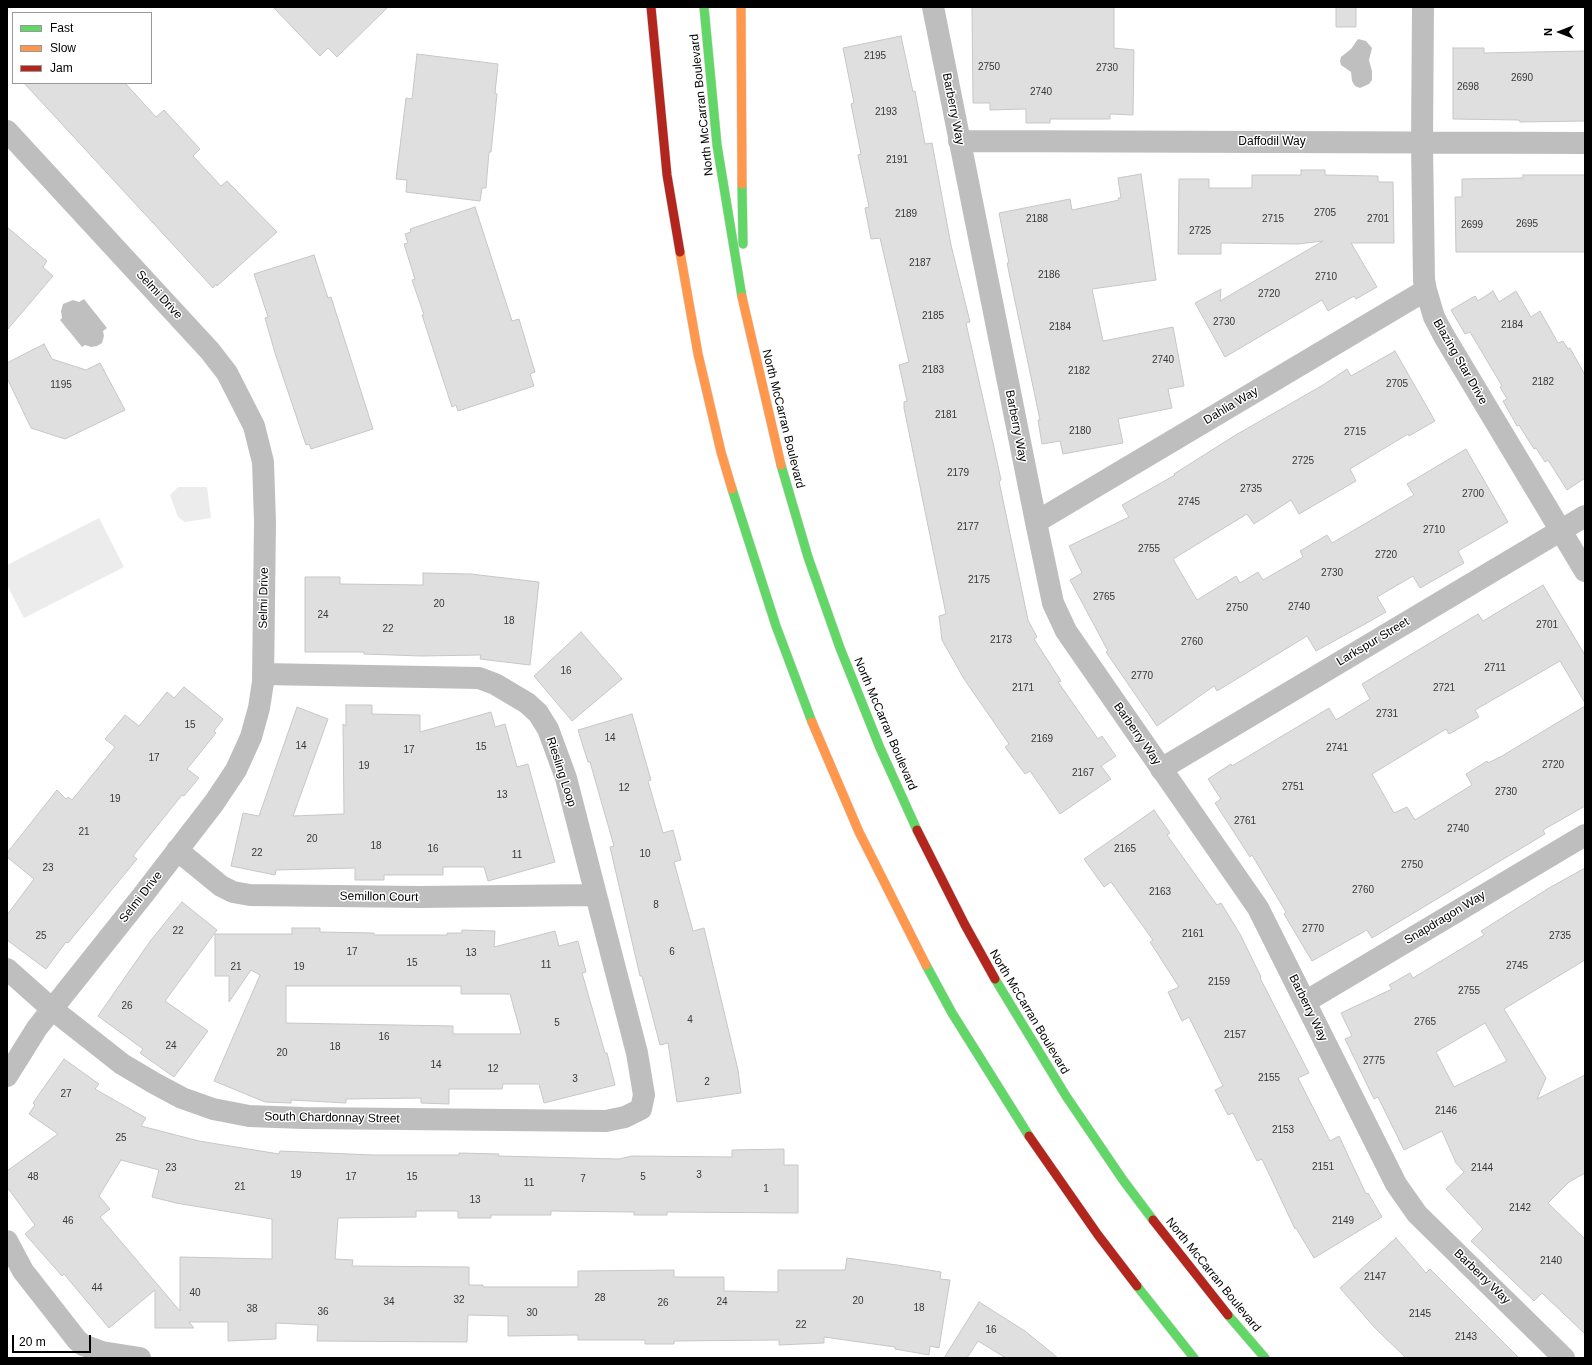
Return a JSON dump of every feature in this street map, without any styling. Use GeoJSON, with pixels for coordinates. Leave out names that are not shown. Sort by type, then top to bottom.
{"type":"FeatureCollection","features":[{"type":"Feature","properties":{"kind":"main road"},"geometry":{"type":"LineString","coordinates":[[651,7],[667,175],[700,362],[721,452],[745,532],[776,626],[812,722],[859,832],[879,874],[956,1020],[1044,1159],[1140,1292],[1194,1358]]}},
{"type":"Feature","properties":{"kind":"main road","name":"North McCarran Boulevard"},"geometry":{"type":"LineString","coordinates":[[704,7],[717,145],[744,306],[782,468],[808,557],[840,648],[877,741],[918,832],[999,987],[1066,1096],[1123,1180],[1214,1298],[1265,1358]]}},
{"type":"Feature","properties":{"kind":"main road"},"geometry":{"type":"LineString","coordinates":[[741,7],[744,306]]}},
{"type":"Feature","properties":{"kind":"street","name":"Barberry Way"},"geometry":{"type":"LineString","coordinates":[[933,7],[1053,603],[1066,631],[1258,908],[1396,1184],[1417,1214],[1564,1358]]}},
{"type":"Feature","properties":{"kind":"street","name":"Blazing Star Drive"},"geometry":{"type":"LineString","coordinates":[[1423,7],[1422,143],[1424,280],[1426,290],[1434,317],[1444,336],[1585,571]]}},
{"type":"Feature","properties":{"kind":"street","name":"Selmi Drive"},"geometry":{"type":"LineString","coordinates":[[7,131],[210,351],[227,373],[254,426],[263,462],[265,522],[263,674],[259,708],[252,731],[236,770],[214,803],[37,1028],[7,1076]]}},
{"type":"Feature","properties":{"kind":"street","name":"Daffodil Way"},"geometry":{"type":"LineString","coordinates":[[959,141],[1585,143]]}},
{"type":"Feature","properties":{"kind":"street","name":"Dahlia Way"},"geometry":{"type":"LineString","coordinates":[[1036,522],[1426,290]]}},
{"type":"Feature","properties":{"kind":"street","name":"Larkspur Street"},"geometry":{"type":"LineString","coordinates":[[1161,769],[1585,516]]}},
{"type":"Feature","properties":{"kind":"street","name":"Riesling Loop"},"geometry":{"type":"LineString","coordinates":[[263,674],[469,677],[496,684],[527,703],[538,713],[548,729],[566,778],[637,1053],[644,1095],[641,1109]]}},
{"type":"Feature","properties":{"kind":"street","name":"Snapdragon Way"},"geometry":{"type":"LineString","coordinates":[[1305,1002],[1585,835]]}},
{"type":"Feature","properties":{"kind":"street","name":"Semillon Court"},"geometry":{"type":"LineString","coordinates":[[177,850],[221,886],[233,892],[250,894],[419,897],[596,895]]}},
{"type":"Feature","properties":{"kind":"street","name":"South Chardonnay Street"},"geometry":{"type":"LineString","coordinates":[[7,969],[52,1009],[122,1064],[182,1098],[213,1109],[249,1116],[606,1120],[625,1117],[641,1109]]}},
{"type":"Feature","properties":{"kind":"street"},"geometry":{"type":"LineString","coordinates":[[7,1241],[23,1271],[76,1349],[83,1345],[102,1352],[140,1358]]}},
{"type":"Feature","properties":{"kind":"shaded area"},"geometry":{"type":"Polygon","coordinates":[[[1358,39],[1366,41],[1372,48],[1369,60],[1372,71],[1372,80],[1369,84],[1360,88],[1355,86],[1352,81],[1351,72],[1341,65],[1340,61],[1341,57],[1351,49],[1358,39]]]}},
{"type":"Feature","properties":{"kind":"shaded area"},"geometry":{"type":"Polygon","coordinates":[[[84,299],[107,328],[103,331],[104,336],[102,343],[97,346],[91,347],[85,345],[82,347],[60,320],[62,318],[61,311],[63,304],[73,300],[79,302],[84,299]]]}},
{"type":"Feature","properties":{"kind":"shaded area"},"geometry":{"type":"Polygon","coordinates":[[[178,487],[207,487],[211,518],[185,522],[178,517],[170,495],[178,487]]]}},
{"type":"Feature","properties":{"kind":"shaded area"},"geometry":{"type":"Polygon","coordinates":[[[99,518],[124,567],[24,618],[7,585],[7,565],[99,518]]]}},
{"type":"Feature","properties":{"kind":"building"},"geometry":{"type":"Polygon","coordinates":[[[273,7],[388,7],[337,57],[328,48],[320,56],[273,7]]]}},
{"type":"Feature","properties":{"kind":"building"},"geometry":{"type":"Polygon","coordinates":[[[972,7],[1114,7],[1114,48],[1134,50],[1133,115],[1110,114],[1110,119],[1050,119],[1050,123],[1026,123],[1026,109],[990,110],[990,103],[973,103],[972,7]]]}},
{"type":"Feature","properties":{"kind":"building"},"geometry":{"type":"Polygon","coordinates":[[[1336,7],[1356,7],[1356,27],[1336,27],[1336,7]]]}},
{"type":"Feature","properties":{"kind":"building"},"geometry":{"type":"Polygon","coordinates":[[[901,36],[913,92],[915,91],[925,144],[932,143],[951,245],[970,322],[966,323],[1001,480],[999,481],[1028,620],[1037,637],[1034,639],[1061,681],[1058,682],[1098,739],[1102,736],[1116,756],[1101,766],[1111,779],[1060,814],[1030,771],[1025,774],[1005,747],[1009,744],[964,679],[942,640],[939,616],[946,614],[904,408],[904,402],[907,401],[899,365],[909,362],[880,238],[871,239],[865,208],[869,207],[858,155],[861,154],[851,104],[854,103],[843,48],[901,36]]]}},
{"type":"Feature","properties":{"kind":"building"},"geometry":{"type":"Polygon","coordinates":[[[1453,48],[1484,48],[1484,53],[1585,51],[1585,121],[1520,122],[1519,120],[1453,119],[1453,48]]]}},
{"type":"Feature","properties":{"kind":"building"},"geometry":{"type":"Polygon","coordinates":[[[417,54],[498,64],[495,93],[497,94],[491,152],[489,152],[486,188],[482,188],[480,201],[406,192],[407,180],[396,179],[406,98],[412,99],[417,54]]]}},
{"type":"Feature","properties":{"kind":"building"},"geometry":{"type":"Polygon","coordinates":[[[25,84],[126,84],[156,117],[164,110],[200,149],[193,156],[221,186],[227,181],[277,232],[213,288],[25,84]]]}},
{"type":"Feature","properties":{"kind":"building"},"geometry":{"type":"Polygon","coordinates":[[[1301,170],[1325,170],[1325,175],[1378,176],[1378,182],[1393,182],[1394,243],[1351,243],[1377,287],[1356,299],[1354,296],[1328,311],[1322,300],[1225,357],[1195,303],[1221,289],[1220,301],[1323,241],[1298,244],[1221,243],[1221,254],[1178,254],[1179,179],[1209,179],[1209,188],[1252,188],[1252,175],[1301,175],[1301,170]]]}},
{"type":"Feature","properties":{"kind":"building"},"geometry":{"type":"Polygon","coordinates":[[[1141,174],[1156,280],[1092,289],[1103,341],[1173,327],[1184,386],[1168,389],[1172,408],[1118,419],[1123,443],[1063,454],[1060,441],[1042,444],[1038,420],[1040,420],[1007,263],[1009,263],[999,213],[1070,199],[1072,210],[1119,200],[1118,198],[1121,198],[1118,178],[1141,174]]]}},
{"type":"Feature","properties":{"kind":"building"},"geometry":{"type":"Polygon","coordinates":[[[1523,175],[1585,175],[1585,252],[1456,252],[1455,197],[1462,197],[1462,179],[1523,178],[1523,175]]]}},
{"type":"Feature","properties":{"kind":"building"},"geometry":{"type":"Polygon","coordinates":[[[475,207],[512,321],[519,319],[535,372],[530,374],[534,386],[458,411],[456,405],[452,407],[422,315],[424,315],[412,280],[415,279],[404,244],[408,243],[405,234],[411,232],[410,229],[475,207]]]}},
{"type":"Feature","properties":{"kind":"building"},"geometry":{"type":"Polygon","coordinates":[[[7,227],[47,261],[43,267],[53,276],[7,330],[7,227]]]}},
{"type":"Feature","properties":{"kind":"building"},"geometry":{"type":"Polygon","coordinates":[[[314,255],[328,298],[331,297],[373,429],[311,449],[309,444],[306,445],[275,353],[265,318],[268,317],[254,274],[314,255]]]}},
{"type":"Feature","properties":{"kind":"building"},"geometry":{"type":"Polygon","coordinates":[[[1493,291],[1499,302],[1516,291],[1531,317],[1540,311],[1558,343],[1563,341],[1568,349],[1570,348],[1585,375],[1585,478],[1567,490],[1548,460],[1545,462],[1536,448],[1534,449],[1519,425],[1517,426],[1503,401],[1507,399],[1500,387],[1502,386],[1470,332],[1465,334],[1451,310],[1475,296],[1478,301],[1493,291]]]}},
{"type":"Feature","properties":{"kind":"building"},"geometry":{"type":"Polygon","coordinates":[[[44,344],[52,359],[86,370],[100,363],[125,410],[65,439],[31,428],[7,378],[7,363],[44,344]]]}},
{"type":"Feature","properties":{"kind":"building"},"geometry":{"type":"Polygon","coordinates":[[[1395,351],[1435,421],[1409,436],[1408,434],[1350,469],[1356,481],[1299,514],[1291,500],[1254,524],[1247,514],[1173,559],[1197,600],[1236,576],[1240,583],[1258,572],[1263,580],[1303,557],[1300,551],[1327,535],[1332,543],[1414,495],[1407,484],[1466,449],[1508,522],[1458,551],[1464,563],[1420,588],[1413,576],[1377,597],[1386,612],[1316,651],[1307,636],[1217,691],[1214,686],[1157,726],[1106,652],[1108,651],[1070,580],[1082,573],[1069,546],[1129,517],[1122,505],[1175,475],[1174,474],[1234,436],[1323,385],[1347,369],[1351,376],[1395,351]]]}},
{"type":"Feature","properties":{"kind":"building"},"geometry":{"type":"Polygon","coordinates":[[[423,573],[471,574],[539,582],[530,665],[480,659],[481,655],[421,656],[364,654],[364,652],[305,652],[305,577],[340,577],[340,584],[423,585],[423,573]]]}},
{"type":"Feature","properties":{"kind":"building"},"geometry":{"type":"Polygon","coordinates":[[[1543,585],[1585,655],[1585,703],[1560,661],[1475,710],[1479,717],[1449,734],[1446,729],[1372,774],[1394,813],[1407,807],[1415,820],[1472,785],[1466,774],[1487,761],[1488,763],[1502,756],[1585,706],[1585,806],[1543,830],[1545,834],[1372,938],[1367,930],[1312,961],[1284,914],[1286,912],[1252,855],[1250,857],[1215,803],[1221,799],[1208,779],[1231,764],[1232,766],[1329,708],[1336,720],[1370,699],[1362,684],[1478,614],[1483,621],[1543,585]]]}},
{"type":"Feature","properties":{"kind":"building"},"geometry":{"type":"Polygon","coordinates":[[[581,632],[622,679],[572,721],[534,676],[581,632]]]}},
{"type":"Feature","properties":{"kind":"building"},"geometry":{"type":"Polygon","coordinates":[[[184,687],[223,719],[214,731],[216,733],[187,769],[199,778],[184,796],[182,795],[133,856],[137,859],[68,943],[66,942],[46,969],[7,940],[7,915],[34,879],[7,857],[7,853],[57,790],[66,799],[68,797],[72,800],[115,747],[105,739],[125,715],[139,726],[167,692],[174,698],[184,687]]]}},
{"type":"Feature","properties":{"kind":"building"},"geometry":{"type":"Polygon","coordinates":[[[346,705],[372,705],[372,714],[420,715],[420,732],[491,712],[495,727],[505,724],[517,767],[528,764],[555,862],[488,881],[484,867],[443,867],[443,875],[384,875],[384,880],[355,880],[355,868],[276,870],[275,875],[231,866],[243,813],[259,816],[297,707],[328,719],[293,816],[344,814],[343,724],[346,726],[346,705]]]}},
{"type":"Feature","properties":{"kind":"building"},"geometry":{"type":"Polygon","coordinates":[[[632,714],[651,780],[648,781],[663,833],[673,830],[681,860],[674,862],[693,931],[704,928],[738,1070],[741,1093],[677,1102],[668,1043],[660,1045],[642,976],[640,976],[610,847],[614,846],[590,762],[588,762],[578,730],[632,714]]]}},
{"type":"Feature","properties":{"kind":"building"},"geometry":{"type":"Polygon","coordinates":[[[1154,810],[1170,833],[1167,835],[1217,905],[1221,903],[1240,934],[1261,977],[1260,978],[1309,1073],[1298,1078],[1330,1141],[1339,1136],[1366,1194],[1368,1193],[1382,1217],[1314,1258],[1296,1228],[1295,1229],[1262,1159],[1257,1161],[1233,1113],[1228,1115],[1215,1090],[1223,1086],[1189,1017],[1182,1021],[1168,992],[1179,987],[1150,942],[1153,940],[1111,882],[1104,887],[1084,859],[1154,810]]]}},
{"type":"Feature","properties":{"kind":"building"},"geometry":{"type":"Polygon","coordinates":[[[1585,868],[1585,960],[1504,1009],[1546,1078],[1537,1099],[1585,1075],[1585,1173],[1569,1182],[1548,1203],[1585,1239],[1585,1334],[1542,1293],[1534,1301],[1471,1241],[1483,1229],[1446,1189],[1464,1172],[1456,1163],[1442,1131],[1404,1150],[1378,1097],[1374,1099],[1345,1039],[1352,1036],[1341,1013],[1392,989],[1389,985],[1410,973],[1413,978],[1484,935],[1481,931],[1549,888],[1585,868]],[[1485,1023],[1436,1052],[1454,1087],[1507,1061],[1485,1023]]]}},
{"type":"Feature","properties":{"kind":"building"},"geometry":{"type":"Polygon","coordinates":[[[182,902],[217,930],[165,1001],[208,1031],[174,1077],[140,1053],[143,1049],[98,1016],[151,940],[182,902]]]}},
{"type":"Feature","properties":{"kind":"building"},"geometry":{"type":"Polygon","coordinates":[[[292,928],[320,928],[320,932],[374,933],[374,935],[447,935],[447,933],[462,933],[462,930],[495,931],[494,947],[555,931],[559,946],[578,941],[586,972],[582,973],[605,1053],[607,1053],[615,1085],[544,1103],[539,1084],[503,1084],[502,1089],[449,1089],[449,1104],[421,1103],[421,1098],[346,1099],[346,1103],[291,1100],[291,1103],[265,1102],[214,1081],[260,975],[251,970],[229,1002],[229,976],[215,976],[215,934],[292,934],[292,928]],[[286,986],[286,1023],[453,1026],[453,1034],[521,1034],[510,994],[461,994],[461,986],[286,986]]]}},
{"type":"Feature","properties":{"kind":"building"},"geometry":{"type":"Polygon","coordinates":[[[64,1059],[99,1084],[95,1089],[146,1118],[141,1126],[199,1141],[279,1154],[280,1151],[373,1155],[459,1155],[459,1153],[499,1154],[498,1156],[619,1159],[632,1156],[732,1157],[732,1150],[784,1149],[784,1165],[798,1165],[798,1213],[667,1212],[667,1215],[634,1215],[634,1212],[551,1211],[551,1215],[491,1215],[491,1218],[458,1218],[458,1211],[416,1211],[416,1217],[338,1218],[335,1259],[353,1260],[352,1266],[469,1267],[469,1285],[483,1285],[483,1287],[578,1287],[578,1271],[674,1270],[674,1277],[724,1277],[724,1291],[778,1292],[778,1270],[845,1270],[847,1258],[897,1265],[941,1272],[940,1279],[950,1280],[939,1348],[930,1346],[929,1355],[895,1349],[895,1347],[824,1337],[824,1343],[779,1345],[779,1340],[674,1341],[674,1344],[645,1344],[645,1340],[578,1340],[578,1335],[508,1336],[508,1316],[468,1315],[467,1342],[317,1341],[318,1325],[276,1323],[276,1339],[228,1341],[228,1322],[189,1322],[194,1328],[155,1328],[155,1290],[109,1328],[64,1274],[62,1276],[25,1234],[35,1225],[7,1187],[7,1171],[58,1134],[29,1114],[35,1105],[33,1103],[64,1059]],[[121,1160],[99,1196],[110,1209],[100,1217],[180,1311],[180,1257],[272,1259],[272,1219],[176,1203],[152,1197],[159,1170],[121,1160]]]}},
{"type":"Feature","properties":{"kind":"building"},"geometry":{"type":"Polygon","coordinates":[[[1396,1238],[1426,1273],[1430,1269],[1519,1358],[1406,1358],[1375,1328],[1340,1288],[1396,1238]]]}},
{"type":"Feature","properties":{"kind":"building"},"geometry":{"type":"Polygon","coordinates":[[[979,1302],[1025,1331],[1058,1358],[1006,1358],[978,1341],[967,1358],[944,1358],[979,1302]]]}},
{"type":"Feature","properties":{"kind":"traffic: fast"},"geometry":{"type":"LineString","coordinates":[[704,7],[717,145],[742,297]]}},
{"type":"Feature","properties":{"kind":"traffic: fast"},"geometry":{"type":"LineString","coordinates":[[742,184],[743,244]]}},
{"type":"Feature","properties":{"kind":"traffic: fast"},"geometry":{"type":"LineString","coordinates":[[781,465],[808,557],[840,648],[880,748],[917,830]]}},
{"type":"Feature","properties":{"kind":"traffic: fast"},"geometry":{"type":"LineString","coordinates":[[732,489],[776,626],[812,722]]}},
{"type":"Feature","properties":{"kind":"traffic: fast"},"geometry":{"type":"LineString","coordinates":[[926,965],[952,1013],[1029,1136]]}},
{"type":"Feature","properties":{"kind":"traffic: fast"},"geometry":{"type":"LineString","coordinates":[[995,979],[1066,1096],[1123,1180],[1153,1220]]}},
{"type":"Feature","properties":{"kind":"traffic: fast"},"geometry":{"type":"LineString","coordinates":[[1137,1286],[1194,1358]]}},
{"type":"Feature","properties":{"kind":"traffic: fast"},"geometry":{"type":"LineString","coordinates":[[1228,1315],[1265,1358]]}},
{"type":"Feature","properties":{"kind":"traffic: slow"},"geometry":{"type":"LineString","coordinates":[[741,7],[742,184]]}},
{"type":"Feature","properties":{"kind":"traffic: slow"},"geometry":{"type":"LineString","coordinates":[[680,252],[698,354],[721,452],[732,489]]}},
{"type":"Feature","properties":{"kind":"traffic: slow"},"geometry":{"type":"LineString","coordinates":[[742,297],[781,465]]}},
{"type":"Feature","properties":{"kind":"traffic: slow"},"geometry":{"type":"LineString","coordinates":[[812,722],[859,832],[926,965]]}},
{"type":"Feature","properties":{"kind":"traffic: jam"},"geometry":{"type":"LineString","coordinates":[[651,7],[667,175],[680,252]]}},
{"type":"Feature","properties":{"kind":"traffic: jam"},"geometry":{"type":"LineString","coordinates":[[917,830],[965,925],[995,979]]}},
{"type":"Feature","properties":{"kind":"traffic: jam"},"geometry":{"type":"LineString","coordinates":[[1029,1136],[1098,1235],[1137,1286]]}},
{"type":"Feature","properties":{"kind":"traffic: jam"},"geometry":{"type":"LineString","coordinates":[[1153,1220],[1228,1315]]}}]}
